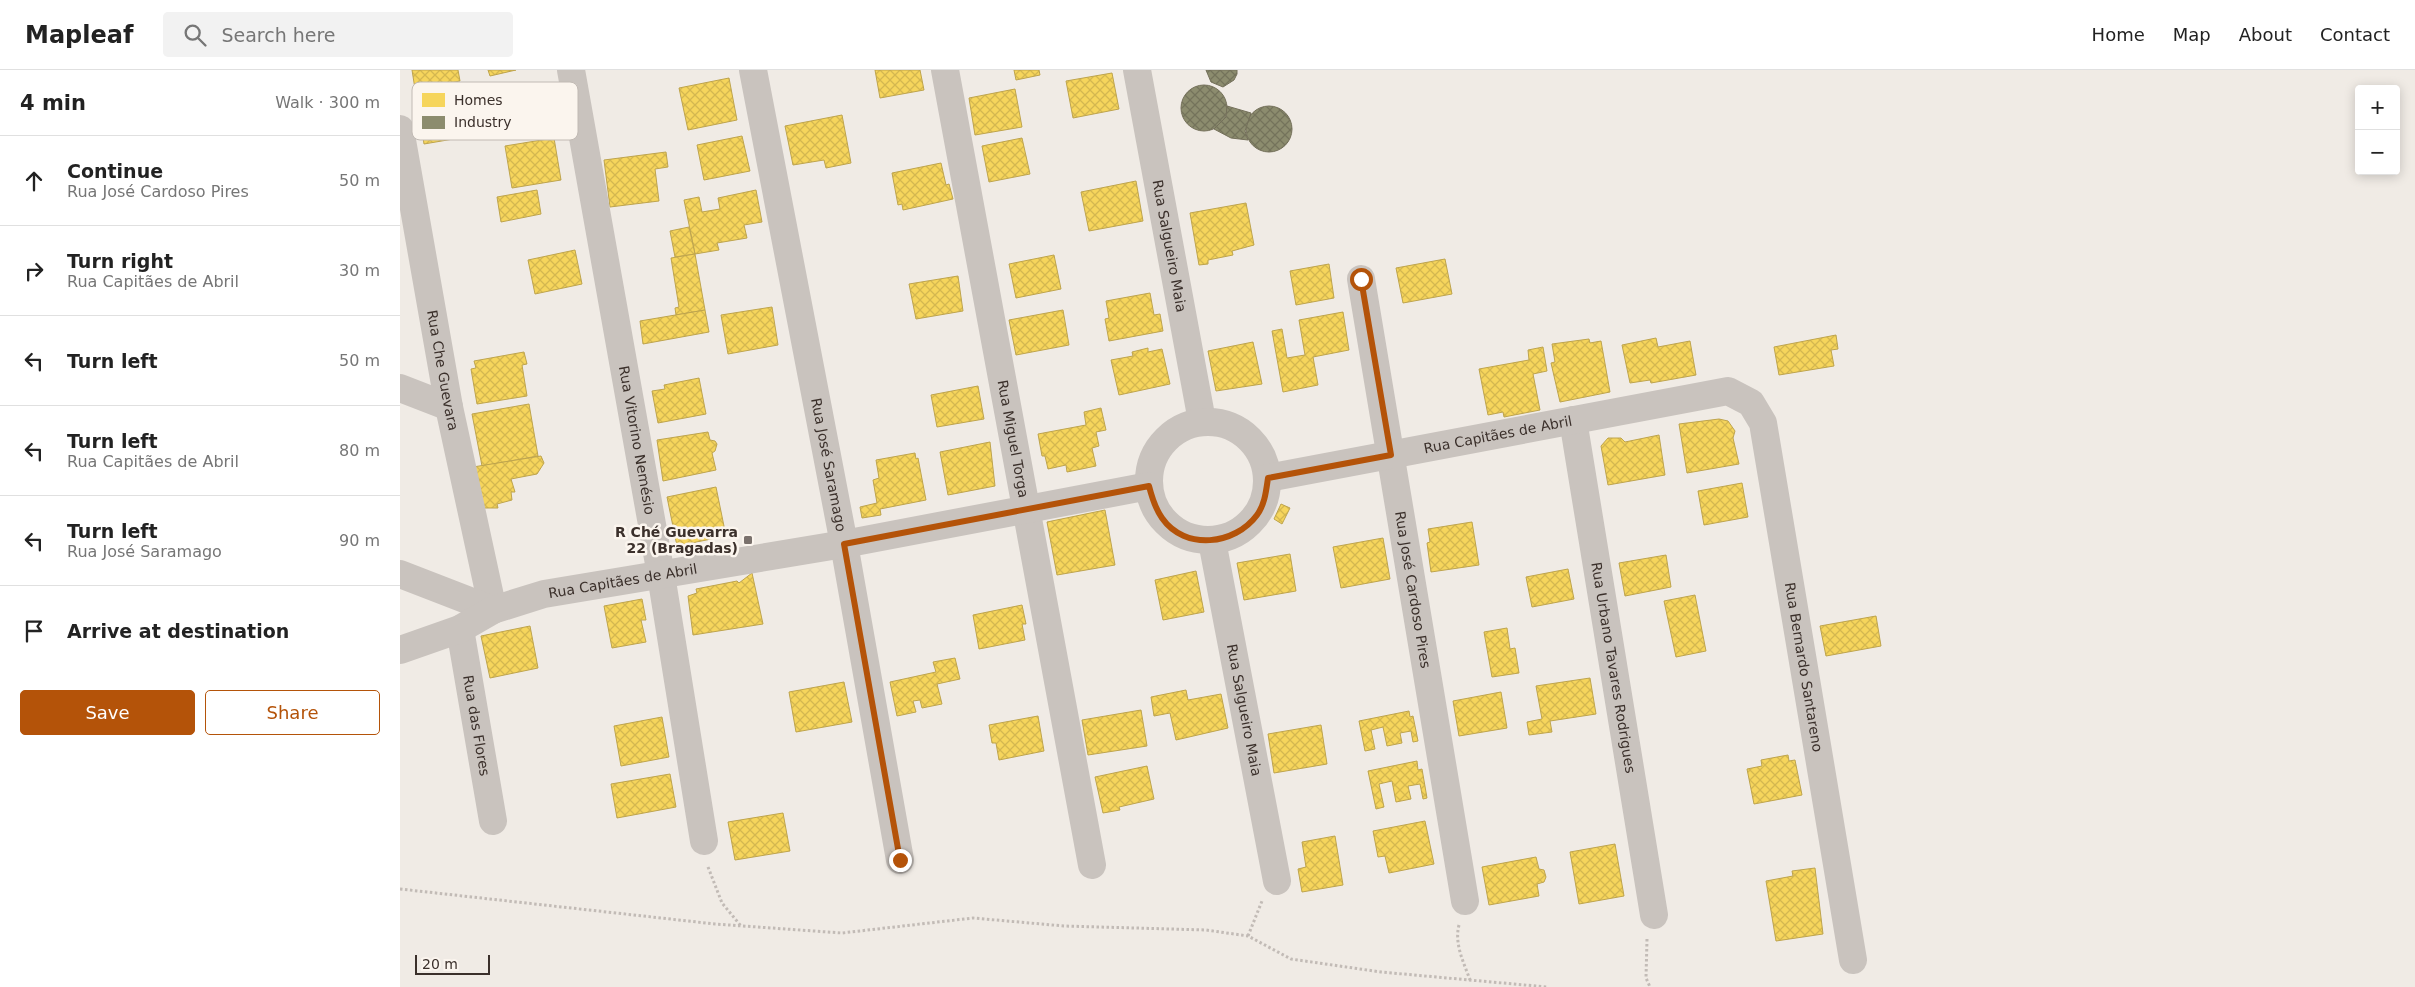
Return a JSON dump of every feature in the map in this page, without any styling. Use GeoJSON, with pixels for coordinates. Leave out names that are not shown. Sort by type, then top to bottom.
{"type":"FeatureCollection","features":[{"type":"Feature","properties":{"kind":"street","name":"Rua José Saramago"},"geometry":{"type":"LineString","coordinates":[[753,70],[844,544],[900,860]]}},
{"type":"Feature","properties":{"kind":"street","name":"Rua Miguel Torga"},"geometry":{"type":"LineString","coordinates":[[945,70],[1028,509],[1092,865]]}},
{"type":"Feature","properties":{"kind":"street","name":"Rua Salgueiro Maia"},"geometry":{"type":"LineString","coordinates":[[1137,70],[1202,421]]}},
{"type":"Feature","properties":{"kind":"street","name":"Rua Vitorino Nemésio"},"geometry":{"type":"LineString","coordinates":[[578,114],[661,574],[704,841]]}},
{"type":"Feature","properties":{"kind":"street","name":"Rua Che Guevara"},"geometry":{"type":"LineString","coordinates":[[400,129],[408,205],[493,610]]}},
{"type":"Feature","properties":{"kind":"street","name":"Rua José Cardoso Pires"},"geometry":{"type":"LineString","coordinates":[[1361,279],[1465,901]]}},
{"type":"Feature","properties":{"kind":"street"},"geometry":{"type":"LineString","coordinates":[[400,388],[449,407]]}},
{"type":"Feature","properties":{"kind":"street","name":"Rua Capitães de Abril"},"geometry":{"type":"LineString","coordinates":[[1268,478],[1728,391]]}},
{"type":"Feature","properties":{"kind":"street","name":"Rua Bernardo Santareno"},"geometry":{"type":"LineString","coordinates":[[1728,391],[1752,403],[1763,423],[1853,960]]}},
{"type":"Feature","properties":{"kind":"street","name":"Rua Urbano Tavares Rodrigues"},"geometry":{"type":"LineString","coordinates":[[1573,420],[1654,915]]}},
{"type":"Feature","properties":{"kind":"street"},"geometry":{"type":"LineString","coordinates":[[1202,421],[1218,422],[1234,427],[1247,436],[1262,455],[1268,478],[1266,497],[1258,514],[1246,527],[1230,537],[1212,541],[1194,539],[1177,532],[1163,520],[1153,504],[1149,486],[1150,467],[1157,450],[1169,436],[1184,426],[1202,421]]}},
{"type":"Feature","properties":{"kind":"street","name":"Rua Capitães de Abril"},"geometry":{"type":"LineString","coordinates":[[400,650],[460,629],[493,610],[544,594],[844,544],[1149,486]]}},
{"type":"Feature","properties":{"kind":"street","name":"Rua Salgueiro Maia"},"geometry":{"type":"LineString","coordinates":[[1212,541],[1277,881]]}},
{"type":"Feature","properties":{"kind":"street"},"geometry":{"type":"LineString","coordinates":[[400,574],[493,610]]}},
{"type":"Feature","properties":{"kind":"street","name":"Rua das Flores"},"geometry":{"type":"LineString","coordinates":[[460,629],[493,821]]}},
{"type":"Feature","properties":{"kind":"path"},"geometry":{"type":"LineString","coordinates":[[704,841],[709,872],[719,895],[741,926]]}},
{"type":"Feature","properties":{"kind":"path"},"geometry":{"type":"LineString","coordinates":[[1248,936],[1263,900],[1277,881]]}},
{"type":"Feature","properties":{"kind":"path"},"geometry":{"type":"LineString","coordinates":[[400,889],[741,926],[842,933],[973,918],[1064,926],[1206,930],[1248,936],[1290,959],[1382,972],[1548,987]]}},
{"type":"Feature","properties":{"kind":"path"},"geometry":{"type":"LineString","coordinates":[[1465,901],[1456,934],[1458,946],[1470,980]]}},
{"type":"Feature","properties":{"kind":"path"},"geometry":{"type":"LineString","coordinates":[[1650,987],[1646,978],[1646,942],[1654,915]]}},
{"type":"Feature","properties":{"kind":"building: Homes"},"geometry":{"type":"Polygon","coordinates":[[[412,70],[458,70],[460,81],[454,82],[414,82],[412,70]]]}},
{"type":"Feature","properties":{"kind":"building: Homes"},"geometry":{"type":"Polygon","coordinates":[[[488,70],[516,70],[490,76],[488,70]]]}},
{"type":"Feature","properties":{"kind":"building: Homes"},"geometry":{"type":"Polygon","coordinates":[[[875,70],[920,70],[924,90],[880,98],[875,70]]]}},
{"type":"Feature","properties":{"kind":"building: Homes"},"geometry":{"type":"Polygon","coordinates":[[[1014,70],[1039,70],[1040,75],[1016,80],[1014,70]]]}},
{"type":"Feature","properties":{"kind":"building: Homes"},"geometry":{"type":"Polygon","coordinates":[[[1112,73],[1119,109],[1073,118],[1066,81],[1112,73]]]}},
{"type":"Feature","properties":{"kind":"building: Homes"},"geometry":{"type":"Polygon","coordinates":[[[729,78],[737,120],[688,130],[679,88],[729,78]]]}},
{"type":"Feature","properties":{"kind":"building: Homes"},"geometry":{"type":"Polygon","coordinates":[[[1015,89],[1022,127],[975,135],[969,98],[1015,89]]]}},
{"type":"Feature","properties":{"kind":"building: Homes"},"geometry":{"type":"Polygon","coordinates":[[[842,115],[851,163],[826,168],[824,160],[793,165],[785,126],[842,115]]]}},
{"type":"Feature","properties":{"kind":"building: Homes"},"geometry":{"type":"Polygon","coordinates":[[[742,136],[750,171],[704,180],[697,145],[742,136]]]}},
{"type":"Feature","properties":{"kind":"building: Homes"},"geometry":{"type":"Polygon","coordinates":[[[1022,138],[1030,174],[989,182],[982,146],[1022,138]]]}},
{"type":"Feature","properties":{"kind":"building: Homes"},"geometry":{"type":"Polygon","coordinates":[[[423,140],[448,140],[424,144],[423,140]]]}},
{"type":"Feature","properties":{"kind":"building: Homes"},"geometry":{"type":"Polygon","coordinates":[[[542,140],[554,140],[561,180],[512,188],[505,146],[542,140]]]}},
{"type":"Feature","properties":{"kind":"building: Homes"},"geometry":{"type":"Polygon","coordinates":[[[666,152],[668,167],[655,169],[659,201],[610,207],[604,160],[666,152]]]}},
{"type":"Feature","properties":{"kind":"building: Homes"},"geometry":{"type":"Polygon","coordinates":[[[941,163],[946,185],[949,184],[953,199],[903,210],[902,204],[898,205],[892,173],[941,163]]]}},
{"type":"Feature","properties":{"kind":"building: Homes"},"geometry":{"type":"Polygon","coordinates":[[[1136,181],[1143,221],[1089,231],[1081,192],[1136,181]]]}},
{"type":"Feature","properties":{"kind":"building: Homes"},"geometry":{"type":"Polygon","coordinates":[[[537,190],[541,214],[501,222],[497,197],[537,190]]]}},
{"type":"Feature","properties":{"kind":"building: Homes"},"geometry":{"type":"Polygon","coordinates":[[[756,190],[762,222],[744,225],[747,238],[717,243],[719,250],[695,254],[684,200],[699,197],[702,212],[720,209],[718,198],[756,190]]]}},
{"type":"Feature","properties":{"kind":"building: Homes"},"geometry":{"type":"Polygon","coordinates":[[[1246,203],[1254,245],[1232,251],[1233,255],[1208,260],[1208,264],[1199,265],[1190,213],[1246,203]]]}},
{"type":"Feature","properties":{"kind":"building: Homes"},"geometry":{"type":"Polygon","coordinates":[[[689,227],[695,254],[675,257],[670,231],[689,227]]]}},
{"type":"Feature","properties":{"kind":"building: Homes"},"geometry":{"type":"Polygon","coordinates":[[[575,250],[582,284],[535,294],[528,260],[575,250]]]}},
{"type":"Feature","properties":{"kind":"building: Homes"},"geometry":{"type":"Polygon","coordinates":[[[695,254],[705,310],[676,315],[675,308],[679,307],[671,258],[695,254]]]}},
{"type":"Feature","properties":{"kind":"building: Homes"},"geometry":{"type":"Polygon","coordinates":[[[1054,255],[1061,289],[1016,298],[1009,264],[1054,255]]]}},
{"type":"Feature","properties":{"kind":"building: Homes"},"geometry":{"type":"Polygon","coordinates":[[[1445,259],[1452,294],[1403,303],[1396,268],[1445,259]]]}},
{"type":"Feature","properties":{"kind":"building: Homes"},"geometry":{"type":"Polygon","coordinates":[[[1329,264],[1334,298],[1296,305],[1290,271],[1329,264]]]}},
{"type":"Feature","properties":{"kind":"building: Homes"},"geometry":{"type":"Polygon","coordinates":[[[958,276],[963,311],[916,319],[909,284],[958,276]]]}},
{"type":"Feature","properties":{"kind":"building: Homes"},"geometry":{"type":"Polygon","coordinates":[[[1150,293],[1154,315],[1160,314],[1163,331],[1109,341],[1105,319],[1109,318],[1106,301],[1150,293]]]}},
{"type":"Feature","properties":{"kind":"building: Homes"},"geometry":{"type":"Polygon","coordinates":[[[772,307],[778,345],[728,354],[721,315],[772,307]]]}},
{"type":"Feature","properties":{"kind":"building: Homes"},"geometry":{"type":"Polygon","coordinates":[[[705,310],[709,332],[643,344],[640,321],[705,310]]]}},
{"type":"Feature","properties":{"kind":"building: Homes"},"geometry":{"type":"Polygon","coordinates":[[[1063,310],[1069,345],[1016,355],[1009,320],[1063,310]]]}},
{"type":"Feature","properties":{"kind":"building: Homes"},"geometry":{"type":"Polygon","coordinates":[[[1343,312],[1349,350],[1313,357],[1318,385],[1283,392],[1272,331],[1282,329],[1287,358],[1305,355],[1299,320],[1343,312]]]}},
{"type":"Feature","properties":{"kind":"building: Homes"},"geometry":{"type":"Polygon","coordinates":[[[1836,335],[1838,349],[1831,350],[1834,366],[1779,375],[1774,347],[1836,335]]]}},
{"type":"Feature","properties":{"kind":"building: Homes"},"geometry":{"type":"Polygon","coordinates":[[[1656,338],[1658,347],[1690,341],[1696,375],[1651,383],[1650,380],[1630,383],[1622,345],[1656,338]]]}},
{"type":"Feature","properties":{"kind":"building: Homes"},"geometry":{"type":"Polygon","coordinates":[[[1589,339],[1590,343],[1601,341],[1610,392],[1560,402],[1551,363],[1555,362],[1552,344],[1589,339]]]}},
{"type":"Feature","properties":{"kind":"building: Homes"},"geometry":{"type":"Polygon","coordinates":[[[1253,342],[1262,384],[1216,391],[1208,351],[1253,342]]]}},
{"type":"Feature","properties":{"kind":"building: Homes"},"geometry":{"type":"Polygon","coordinates":[[[1543,347],[1547,371],[1533,374],[1540,410],[1504,417],[1503,412],[1488,415],[1479,369],[1529,360],[1528,350],[1543,347]]]}},
{"type":"Feature","properties":{"kind":"building: Homes"},"geometry":{"type":"Polygon","coordinates":[[[1148,348],[1148,352],[1162,349],[1170,384],[1119,395],[1111,360],[1133,356],[1132,352],[1148,348]]]}},
{"type":"Feature","properties":{"kind":"building: Homes"},"geometry":{"type":"Polygon","coordinates":[[[524,352],[527,364],[522,365],[527,396],[477,404],[471,369],[476,368],[474,361],[524,352]]]}},
{"type":"Feature","properties":{"kind":"building: Homes"},"geometry":{"type":"Polygon","coordinates":[[[699,378],[706,414],[658,423],[652,391],[665,389],[664,385],[699,378]]]}},
{"type":"Feature","properties":{"kind":"building: Homes"},"geometry":{"type":"Polygon","coordinates":[[[978,386],[984,419],[937,427],[931,395],[978,386]]]}},
{"type":"Feature","properties":{"kind":"building: Homes"},"geometry":{"type":"Polygon","coordinates":[[[529,404],[538,456],[482,466],[472,414],[529,404]]]}},
{"type":"Feature","properties":{"kind":"building: Homes"},"geometry":{"type":"Polygon","coordinates":[[[1101,408],[1106,430],[1096,432],[1099,446],[1092,448],[1096,466],[1067,472],[1066,465],[1048,469],[1045,456],[1042,456],[1038,434],[1086,425],[1084,412],[1101,408]]]}},
{"type":"Feature","properties":{"kind":"building: Homes"},"geometry":{"type":"Polygon","coordinates":[[[1719,419],[1728,421],[1735,431],[1733,438],[1739,464],[1687,473],[1679,424],[1719,419]]]}},
{"type":"Feature","properties":{"kind":"building: Homes"},"geometry":{"type":"Polygon","coordinates":[[[708,432],[710,440],[715,441],[717,444],[715,451],[712,453],[716,470],[663,481],[657,440],[708,432]]]}},
{"type":"Feature","properties":{"kind":"building: Homes"},"geometry":{"type":"Polygon","coordinates":[[[1659,435],[1665,475],[1608,485],[1601,446],[1608,438],[1621,438],[1625,442],[1659,435]]]}},
{"type":"Feature","properties":{"kind":"building: Homes"},"geometry":{"type":"Polygon","coordinates":[[[990,442],[995,486],[948,495],[940,452],[990,442]]]}},
{"type":"Feature","properties":{"kind":"building: Homes"},"geometry":{"type":"Polygon","coordinates":[[[915,453],[916,459],[918,458],[926,500],[880,509],[881,515],[862,518],[860,507],[877,503],[873,480],[879,478],[876,460],[915,453]]]}},
{"type":"Feature","properties":{"kind":"building: Homes"},"geometry":{"type":"Polygon","coordinates":[[[541,456],[544,463],[537,474],[511,479],[515,492],[511,492],[512,500],[497,504],[498,508],[481,508],[473,467],[541,456]]]}},
{"type":"Feature","properties":{"kind":"building: Homes"},"geometry":{"type":"Polygon","coordinates":[[[1742,483],[1748,517],[1704,525],[1698,491],[1742,483]]]}},
{"type":"Feature","properties":{"kind":"building: Homes"},"geometry":{"type":"Polygon","coordinates":[[[716,487],[726,536],[677,546],[667,497],[716,487]]]}},
{"type":"Feature","properties":{"kind":"building: Homes"},"geometry":{"type":"Polygon","coordinates":[[[1281,504],[1290,508],[1282,524],[1274,519],[1281,504]]]}},
{"type":"Feature","properties":{"kind":"building: Homes"},"geometry":{"type":"Polygon","coordinates":[[[1105,510],[1115,565],[1057,575],[1047,522],[1105,510]]]}},
{"type":"Feature","properties":{"kind":"building: Homes"},"geometry":{"type":"Polygon","coordinates":[[[1472,522],[1479,565],[1431,572],[1427,543],[1430,542],[1428,529],[1472,522]]]}},
{"type":"Feature","properties":{"kind":"building: Homes"},"geometry":{"type":"Polygon","coordinates":[[[1383,538],[1390,579],[1341,588],[1333,547],[1383,538]]]}},
{"type":"Feature","properties":{"kind":"building: Homes"},"geometry":{"type":"Polygon","coordinates":[[[1290,554],[1296,591],[1244,600],[1237,563],[1290,554]]]}},
{"type":"Feature","properties":{"kind":"building: Homes"},"geometry":{"type":"Polygon","coordinates":[[[1666,555],[1671,587],[1625,596],[1619,563],[1666,555]]]}},
{"type":"Feature","properties":{"kind":"building: Homes"},"geometry":{"type":"Polygon","coordinates":[[[1568,569],[1574,599],[1532,607],[1526,577],[1568,569]]]}},
{"type":"Feature","properties":{"kind":"building: Homes"},"geometry":{"type":"Polygon","coordinates":[[[1196,571],[1204,612],[1163,620],[1155,580],[1196,571]]]}},
{"type":"Feature","properties":{"kind":"building: Homes"},"geometry":{"type":"Polygon","coordinates":[[[752,573],[763,624],[693,635],[688,596],[697,593],[696,589],[737,581],[739,583],[752,573]]]}},
{"type":"Feature","properties":{"kind":"building: Homes"},"geometry":{"type":"Polygon","coordinates":[[[1695,595],[1706,651],[1676,657],[1664,601],[1695,595]]]}},
{"type":"Feature","properties":{"kind":"building: Homes"},"geometry":{"type":"Polygon","coordinates":[[[642,599],[646,620],[641,620],[646,642],[612,648],[604,606],[642,599]]]}},
{"type":"Feature","properties":{"kind":"building: Homes"},"geometry":{"type":"Polygon","coordinates":[[[1022,605],[1026,624],[1022,624],[1025,640],[979,649],[973,615],[1022,605]]]}},
{"type":"Feature","properties":{"kind":"building: Homes"},"geometry":{"type":"Polygon","coordinates":[[[1876,616],[1881,646],[1826,656],[1820,626],[1876,616]]]}},
{"type":"Feature","properties":{"kind":"building: Homes"},"geometry":{"type":"Polygon","coordinates":[[[530,626],[538,668],[490,678],[481,636],[530,626]]]}},
{"type":"Feature","properties":{"kind":"building: Homes"},"geometry":{"type":"Polygon","coordinates":[[[1507,628],[1510,649],[1515,648],[1519,673],[1492,677],[1484,632],[1507,628]]]}},
{"type":"Feature","properties":{"kind":"building: Homes"},"geometry":{"type":"Polygon","coordinates":[[[955,658],[960,679],[937,684],[942,704],[922,708],[920,700],[913,701],[916,712],[897,716],[890,682],[936,672],[933,662],[955,658]]]}},
{"type":"Feature","properties":{"kind":"building: Homes"},"geometry":{"type":"Polygon","coordinates":[[[1590,678],[1596,714],[1550,721],[1552,732],[1529,735],[1527,722],[1542,719],[1536,686],[1590,678]]]}},
{"type":"Feature","properties":{"kind":"building: Homes"},"geometry":{"type":"Polygon","coordinates":[[[844,682],[852,722],[796,732],[789,692],[844,682]]]}},
{"type":"Feature","properties":{"kind":"building: Homes"},"geometry":{"type":"Polygon","coordinates":[[[1186,690],[1188,700],[1221,694],[1228,728],[1176,740],[1170,713],[1154,716],[1151,697],[1186,690]]]}},
{"type":"Feature","properties":{"kind":"building: Homes"},"geometry":{"type":"Polygon","coordinates":[[[1501,692],[1507,728],[1459,736],[1453,701],[1501,692]]]}},
{"type":"Feature","properties":{"kind":"building: Homes"},"geometry":{"type":"Polygon","coordinates":[[[1141,710],[1147,746],[1088,755],[1082,720],[1141,710]]]}},
{"type":"Feature","properties":{"kind":"building: Homes"},"geometry":{"type":"Polygon","coordinates":[[[1409,711],[1410,717],[1413,716],[1418,741],[1413,742],[1411,731],[1400,733],[1402,743],[1387,746],[1383,727],[1371,730],[1375,749],[1365,751],[1359,721],[1409,711]]]}},
{"type":"Feature","properties":{"kind":"building: Homes"},"geometry":{"type":"Polygon","coordinates":[[[1038,716],[1044,751],[999,760],[996,743],[992,743],[989,725],[1038,716]]]}},
{"type":"Feature","properties":{"kind":"building: Homes"},"geometry":{"type":"Polygon","coordinates":[[[662,717],[669,757],[621,766],[614,726],[662,717]]]}},
{"type":"Feature","properties":{"kind":"building: Homes"},"geometry":{"type":"Polygon","coordinates":[[[1321,725],[1327,764],[1274,773],[1268,734],[1321,725]]]}},
{"type":"Feature","properties":{"kind":"building: Homes"},"geometry":{"type":"Polygon","coordinates":[[[1788,755],[1789,761],[1795,760],[1802,795],[1754,804],[1747,769],[1762,766],[1761,760],[1788,755]]]}},
{"type":"Feature","properties":{"kind":"building: Homes"},"geometry":{"type":"Polygon","coordinates":[[[1417,761],[1418,770],[1422,769],[1427,798],[1423,799],[1420,784],[1408,786],[1411,799],[1396,802],[1392,781],[1379,784],[1384,807],[1376,809],[1368,771],[1417,761]]]}},
{"type":"Feature","properties":{"kind":"building: Homes"},"geometry":{"type":"Polygon","coordinates":[[[1147,766],[1154,799],[1119,807],[1120,810],[1103,813],[1095,777],[1147,766]]]}},
{"type":"Feature","properties":{"kind":"building: Homes"},"geometry":{"type":"Polygon","coordinates":[[[670,774],[676,807],[617,818],[611,784],[670,774]]]}},
{"type":"Feature","properties":{"kind":"building: Homes"},"geometry":{"type":"Polygon","coordinates":[[[783,813],[790,851],[735,860],[728,822],[783,813]]]}},
{"type":"Feature","properties":{"kind":"building: Homes"},"geometry":{"type":"Polygon","coordinates":[[[1425,821],[1434,864],[1389,873],[1385,856],[1378,857],[1373,831],[1425,821]]]}},
{"type":"Feature","properties":{"kind":"building: Homes"},"geometry":{"type":"Polygon","coordinates":[[[1335,836],[1343,885],[1302,892],[1298,869],[1306,867],[1302,842],[1335,836]]]}},
{"type":"Feature","properties":{"kind":"building: Homes"},"geometry":{"type":"Polygon","coordinates":[[[1615,844],[1624,896],[1579,904],[1570,852],[1615,844]]]}},
{"type":"Feature","properties":{"kind":"building: Homes"},"geometry":{"type":"Polygon","coordinates":[[[1536,857],[1539,869],[1544,870],[1546,877],[1544,882],[1537,884],[1539,896],[1489,905],[1482,867],[1536,857]]]}},
{"type":"Feature","properties":{"kind":"building: Homes"},"geometry":{"type":"Polygon","coordinates":[[[1815,868],[1823,934],[1776,941],[1766,881],[1793,876],[1792,871],[1815,868]]]}},
{"type":"Feature","properties":{"kind":"building: Industry"},"geometry":{"type":"Polygon","coordinates":[[[1206,70],[1237,70],[1237,74],[1234,80],[1223,87],[1211,82],[1206,70]]]}},
{"type":"Feature","properties":{"kind":"building: Industry"},"geometry":{"type":"Polygon","coordinates":[[[1199,85],[1209,85],[1223,95],[1227,108],[1223,121],[1217,127],[1209,131],[1199,131],[1185,121],[1181,113],[1181,103],[1191,89],[1199,85]]]}},
{"type":"Feature","properties":{"kind":"building: Industry"},"geometry":{"type":"Polygon","coordinates":[[[1227,106],[1251,113],[1245,131],[1248,140],[1231,138],[1214,129],[1226,117],[1227,106]]]}},
{"type":"Feature","properties":{"kind":"building: Industry"},"geometry":{"type":"Polygon","coordinates":[[[1264,106],[1274,106],[1286,112],[1291,120],[1291,138],[1286,146],[1278,151],[1264,152],[1256,149],[1249,142],[1246,134],[1246,124],[1249,116],[1256,109],[1264,106]]]}},
{"type":"Feature","properties":{"kind":"place","name":"R Ché Guevarra 22 (Bragadas)"},"geometry":{"type":"Point","coordinates":[748,540]}},
{"type":"Feature","properties":{"kind":"route"},"geometry":{"type":"LineString","coordinates":[[900,860],[844,544],[1149,486],[1153,504],[1163,520],[1177,532],[1194,539],[1212,541],[1230,537],[1246,527],[1258,514],[1266,497],[1268,478],[1391,455],[1361,279]]}}]}
